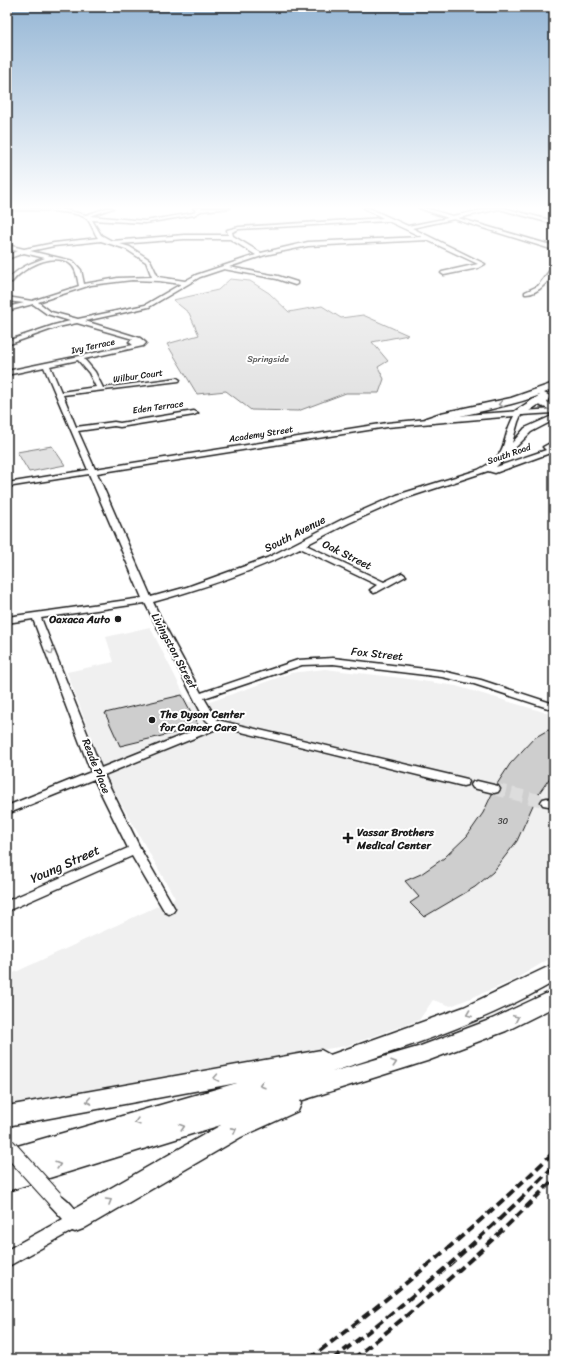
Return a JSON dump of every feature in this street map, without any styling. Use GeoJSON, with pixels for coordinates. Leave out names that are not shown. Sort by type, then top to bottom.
{"type":"FeatureCollection","features":[{"type":"Feature","properties":{"kind":"highway"},"geometry":{"type":"LineString","coordinates":[[551,390],[541,403],[554,410]]}},
{"type":"Feature","properties":{"kind":"highway"},"geometry":{"type":"LineString","coordinates":[[519,413],[551,390]]}},
{"type":"Feature","properties":{"kind":"highway"},"geometry":{"type":"LineString","coordinates":[[430,420],[445,415],[514,401],[551,390]]}},
{"type":"Feature","properties":{"kind":"highway"},"geometry":{"type":"LineString","coordinates":[[7,1160],[286,1078],[392,1042],[488,1006],[524,990],[554,972]]}},
{"type":"Feature","properties":{"kind":"highway"},"geometry":{"type":"LineString","coordinates":[[7,1180],[357,1075],[480,1033],[518,1017],[554,998]]}},
{"type":"Feature","properties":{"kind":"highway"},"geometry":{"type":"LineString","coordinates":[[7,1116],[325,1058],[392,1042]]}},
{"type":"Feature","properties":{"kind":"highway"},"geometry":{"type":"LineString","coordinates":[[75,1221],[240,1126],[357,1075]]}},
{"type":"Feature","properties":{"kind":"street"},"geometry":{"type":"LineString","coordinates":[[10,281],[13,276],[20,272]]}},
{"type":"Feature","properties":{"kind":"street"},"geometry":{"type":"LineString","coordinates":[[78,272],[82,287]]}},
{"type":"Feature","properties":{"kind":"street"},"geometry":{"type":"LineString","coordinates":[[152,272],[155,278]]}},
{"type":"Feature","properties":{"kind":"street"},"geometry":{"type":"LineString","coordinates":[[7,343],[41,330],[148,306],[198,276],[212,272]]}},
{"type":"Feature","properties":{"kind":"street"},"geometry":{"type":"LineString","coordinates":[[242,272],[257,275],[278,276],[295,283]]}},
{"type":"Feature","properties":{"kind":"street"},"geometry":{"type":"LineString","coordinates":[[444,273],[451,272]]}},
{"type":"Feature","properties":{"kind":"street"},"geometry":{"type":"LineString","coordinates":[[527,293],[540,287],[551,272]]}},
{"type":"Feature","properties":{"kind":"street"},"geometry":{"type":"LineString","coordinates":[[7,309],[33,303],[82,287],[124,279],[155,278],[186,283]]}},
{"type":"Feature","properties":{"kind":"street"},"geometry":{"type":"LineString","coordinates":[[7,299],[33,303],[49,313],[115,332],[122,336],[138,339]]}},
{"type":"Feature","properties":{"kind":"street","name":"Ivy Terrace"},"geometry":{"type":"LineString","coordinates":[[7,373],[143,345]]}},
{"type":"Feature","properties":{"kind":"street"},"geometry":{"type":"LineString","coordinates":[[80,358],[92,372],[100,389]]}},
{"type":"Feature","properties":{"kind":"street","name":"Livingston Street"},"geometry":{"type":"LineString","coordinates":[[46,365],[156,619],[209,718],[213,722],[220,724],[463,782]]}},
{"type":"Feature","properties":{"kind":"street","name":"Wilbur Court"},"geometry":{"type":"LineString","coordinates":[[58,394],[176,378]]}},
{"type":"Feature","properties":{"kind":"street"},"geometry":{"type":"LineString","coordinates":[[504,457],[511,428],[519,413],[554,410]]}},
{"type":"Feature","properties":{"kind":"street","name":"Eden Terrace"},"geometry":{"type":"LineString","coordinates":[[74,429],[193,411],[194,413],[120,425],[114,424]]}},
{"type":"Feature","properties":{"kind":"street","name":"Academy Street"},"geometry":{"type":"LineString","coordinates":[[7,485],[341,431],[430,420],[519,413]]}},
{"type":"Feature","properties":{"kind":"street","name":"South Avenue"},"geometry":{"type":"LineString","coordinates":[[7,620],[149,600],[190,589],[252,568],[400,497],[474,474],[493,466],[504,457],[528,430],[554,417]]}},
{"type":"Feature","properties":{"kind":"street","name":"South Road"},"geometry":{"type":"LineString","coordinates":[[474,474],[494,470],[552,452],[547,446],[554,443]]}},
{"type":"Feature","properties":{"kind":"street","name":"Oak Street"},"geometry":{"type":"LineString","coordinates":[[300,544],[384,585]]}},
{"type":"Feature","properties":{"kind":"street"},"geometry":{"type":"LineString","coordinates":[[374,590],[402,576]]}},
{"type":"Feature","properties":{"kind":"street","name":"Reade Place"},"geometry":{"type":"LineString","coordinates":[[36,616],[98,773],[135,850],[169,909]]}},
{"type":"Feature","properties":{"kind":"street","name":"Fox Street"},"geometry":{"type":"LineString","coordinates":[[198,697],[301,662],[319,661],[442,674],[477,682],[554,707]]}},
{"type":"Feature","properties":{"kind":"street"},"geometry":{"type":"LineString","coordinates":[[7,810],[220,724]]}},
{"type":"Feature","properties":{"kind":"street"},"geometry":{"type":"LineString","coordinates":[[476,785],[494,789]]}},
{"type":"Feature","properties":{"kind":"street","name":"Young Street"},"geometry":{"type":"LineString","coordinates":[[7,906],[135,850]]}},
{"type":"Feature","properties":{"kind":"street"},"geometry":{"type":"LineString","coordinates":[[7,1146],[75,1221],[7,1259]]}},
{"type":"Feature","properties":{"kind":"shaded area","name":"Vassar Brothers Medical Center"},"geometry":{"type":"Polygon","coordinates":[[[150,627],[188,702],[210,702],[291,673],[325,669],[456,686],[554,715],[554,953],[549,959],[512,981],[451,1006],[433,1000],[419,1020],[346,1046],[285,1055],[147,1086],[7,1109],[7,976],[175,898],[107,779],[67,672],[114,662],[106,637],[150,627]]]}},
{"type":"Feature","properties":{"kind":"green space","name":"Springside"},"geometry":{"type":"Polygon","coordinates":[[[230,279],[250,281],[269,293],[289,312],[322,306],[341,318],[363,315],[408,335],[372,342],[388,361],[378,367],[384,379],[379,393],[346,393],[298,411],[251,410],[226,391],[197,394],[167,344],[199,335],[189,313],[173,300],[218,290],[230,279]]]}},
{"type":"Feature","properties":{"kind":"green space"},"geometry":{"type":"Polygon","coordinates":[[[52,446],[65,465],[29,472],[17,452],[52,446]]]}},
{"type":"Feature","properties":{"kind":"building","name":"The Dyson Center for Cancer Care"},"geometry":{"type":"Polygon","coordinates":[[[182,695],[199,727],[120,746],[105,713],[182,695]]]}},
{"type":"Feature","properties":{"kind":"building","name":"Vassar Brothers Medical Center"},"geometry":{"type":"Polygon","coordinates":[[[548,730],[554,733],[554,772],[537,796],[517,841],[493,872],[475,887],[424,917],[410,903],[419,897],[405,881],[421,874],[444,858],[467,836],[483,813],[492,794],[498,793],[501,790],[497,784],[510,764],[534,738],[548,730]]]}},
{"type":"Feature","properties":{"kind":"tunnel"},"geometry":{"type":"LineString","coordinates":[[494,789],[547,802]]}},
{"type":"Feature","properties":{"kind":"railway"},"geometry":{"type":"LineString","coordinates":[[309,1359],[373,1310],[435,1259],[495,1207],[554,1152]]}},
{"type":"Feature","properties":{"kind":"railway"},"geometry":{"type":"LineString","coordinates":[[333,1359],[391,1314],[447,1267],[554,1166]]}},
{"type":"Feature","properties":{"kind":"railway"},"geometry":{"type":"LineString","coordinates":[[353,1359],[406,1316],[456,1272],[506,1227],[554,1179]]}},
{"type":"Feature","properties":{"kind":"place","name":"Oaxaca Auto"},"geometry":{"type":"Point","coordinates":[118,619]}},
{"type":"Feature","properties":{"kind":"place","name":"The Dyson Center for Cancer Care"},"geometry":{"type":"Point","coordinates":[152,720]}},
{"type":"Feature","properties":{"kind":"place","name":"Vassar Brothers Medical Center"},"geometry":{"type":"Point","coordinates":[348,838]}}]}
